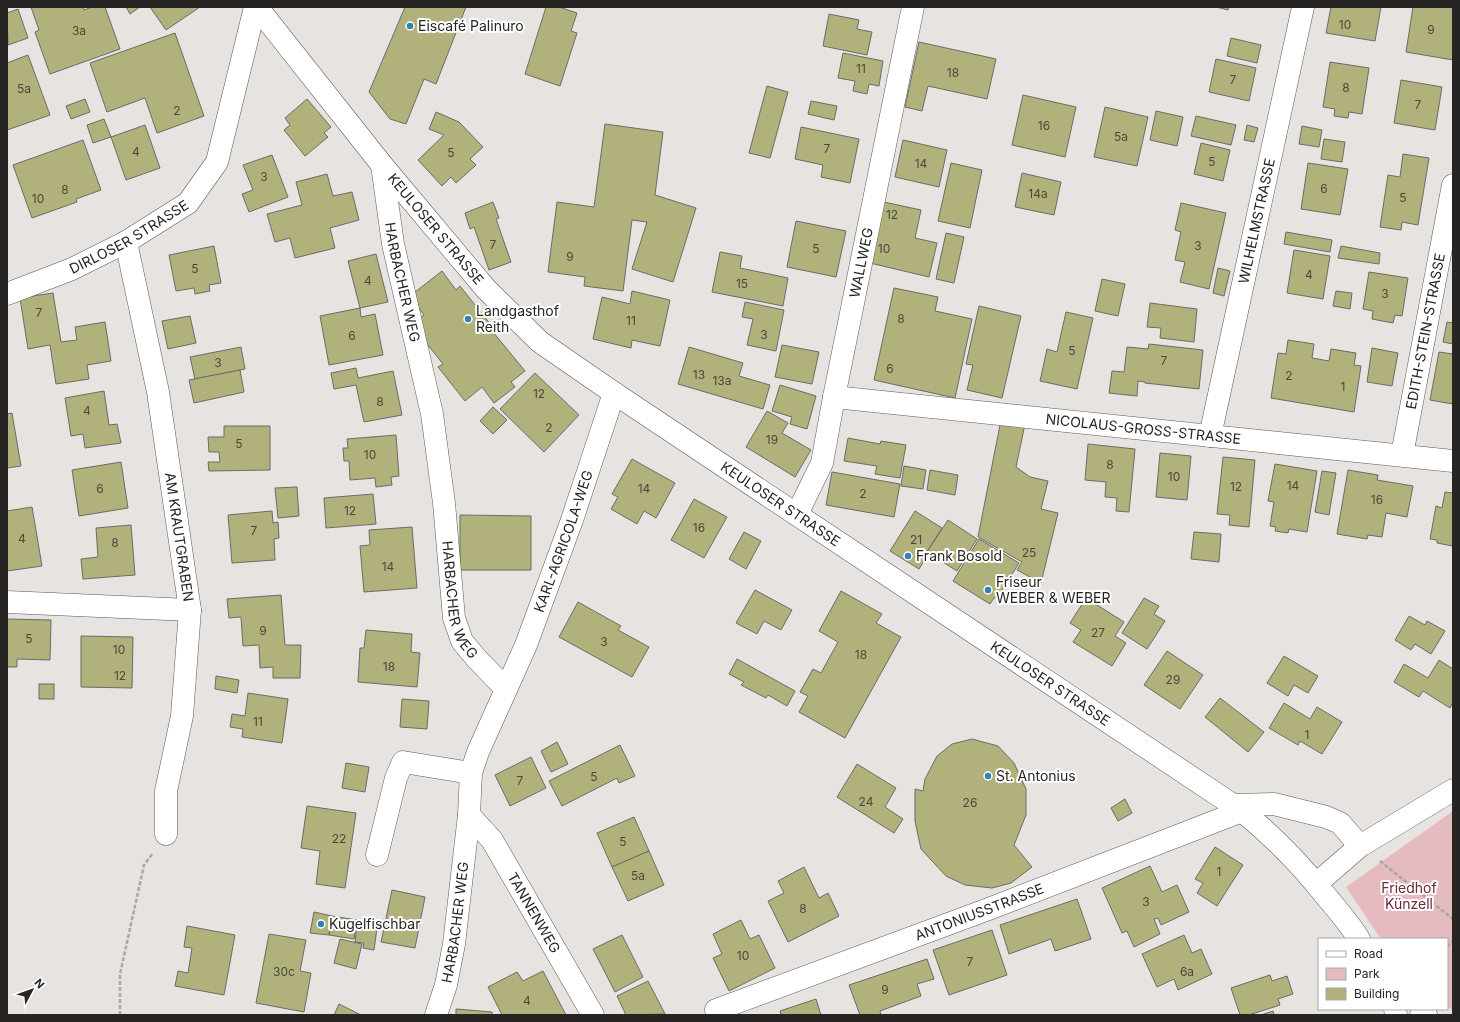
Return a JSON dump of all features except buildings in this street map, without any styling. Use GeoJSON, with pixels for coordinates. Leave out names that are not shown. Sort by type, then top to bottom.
{"type":"FeatureCollection","features":[{"type":"Feature","properties":{"kind":"street","name":"KEULOSER STRASSE"},"geometry":{"type":"LineString","coordinates":[[256,7],[382,165],[486,289],[540,342],[1238,808],[1279,843],[1316,884],[1349,924],[1358,938]]}},
{"type":"Feature","properties":{"kind":"street","name":"DIRLOSER STRASSE"},"geometry":{"type":"LineString","coordinates":[[7,294],[72,269],[126,242],[188,203],[218,162],[256,7]]}},
{"type":"Feature","properties":{"kind":"street","name":"WALLWEG"},"geometry":{"type":"LineString","coordinates":[[797,514],[822,463],[913,7]]}},
{"type":"Feature","properties":{"kind":"street","name":"WILHELMSTRASSE"},"geometry":{"type":"LineString","coordinates":[[1210,436],[1303,7]]}},
{"type":"Feature","properties":{"kind":"street","name":"HARBACHER WEG"},"geometry":{"type":"LineString","coordinates":[[382,165],[393,244],[432,414],[444,503],[454,618],[462,641],[476,658],[506,688],[478,752],[471,773],[469,814],[454,944],[446,985],[436,1015]]}},
{"type":"Feature","properties":{"kind":"street","name":"EDITH-STEIN-STRASSE"},"geometry":{"type":"LineString","coordinates":[[1402,455],[1453,185]]}},
{"type":"Feature","properties":{"kind":"street","name":"AM KRAUTGRABEN"},"geometry":{"type":"LineString","coordinates":[[126,242],[158,392],[190,610],[182,716],[166,791],[166,834]]}},
{"type":"Feature","properties":{"kind":"street","name":"KARL-AGRICOLA-WEG"},"geometry":{"type":"LineString","coordinates":[[506,688],[526,645],[572,520],[614,392]]}},
{"type":"Feature","properties":{"kind":"street","name":"NICOLAUS-GROSS-STRASSE"},"geometry":{"type":"LineString","coordinates":[[834,397],[1453,461]]}},
{"type":"Feature","properties":{"kind":"street"},"geometry":{"type":"LineString","coordinates":[[7,602],[190,610]]}},
{"type":"Feature","properties":{"kind":"street"},"geometry":{"type":"LineString","coordinates":[[377,855],[396,778],[403,762],[471,773]]}},
{"type":"Feature","properties":{"kind":"street"},"geometry":{"type":"LineString","coordinates":[[1316,884],[1360,846],[1453,790]]}},
{"type":"Feature","properties":{"kind":"street"},"geometry":{"type":"LineString","coordinates":[[1238,808],[1274,804],[1326,817],[1340,823],[1360,846]]}},
{"type":"Feature","properties":{"kind":"street","name":"ANTONIUSSTRASSE"},"geometry":{"type":"LineString","coordinates":[[716,1010],[986,910],[1238,808]]}},
{"type":"Feature","properties":{"kind":"street","name":"TANNENWEG"},"geometry":{"type":"LineString","coordinates":[[469,814],[492,840],[593,1015]]}},
{"type":"Feature","properties":{"kind":"street"},"geometry":{"type":"LineString","coordinates":[[1421,1015],[1426,1015]]}},
{"type":"Feature","properties":{"kind":"path"},"geometry":{"type":"LineString","coordinates":[[120,1015],[120,974],[144,865],[166,834]]}},
{"type":"Feature","properties":{"kind":"path"},"geometry":{"type":"LineString","coordinates":[[1360,846],[1453,919]]}},
{"type":"Feature","properties":{"kind":"green space","name":"Friedhof Künzell"},"geometry":{"type":"Polygon","coordinates":[[[1453,811],[1453,1010],[1448,1008],[1448,938],[1380,938],[1346,887],[1453,811]]]}},
{"type":"Feature","properties":{"kind":"place","name":"Eiscafé Palinuro"},"geometry":{"type":"Point","coordinates":[410,26]}},
{"type":"Feature","properties":{"kind":"place","name":"Landgasthof Reith"},"geometry":{"type":"Point","coordinates":[468,319]}},
{"type":"Feature","properties":{"kind":"place","name":"Frank Bosold"},"geometry":{"type":"Point","coordinates":[908,556]}},
{"type":"Feature","properties":{"kind":"place","name":"Friseur WEBER & WEBER"},"geometry":{"type":"Point","coordinates":[988,590]}},
{"type":"Feature","properties":{"kind":"place","name":"St. Antonius"},"geometry":{"type":"Point","coordinates":[988,776]}},
{"type":"Feature","properties":{"kind":"place","name":"Kugelfischbar"},"geometry":{"type":"Point","coordinates":[321,924]}}]}
